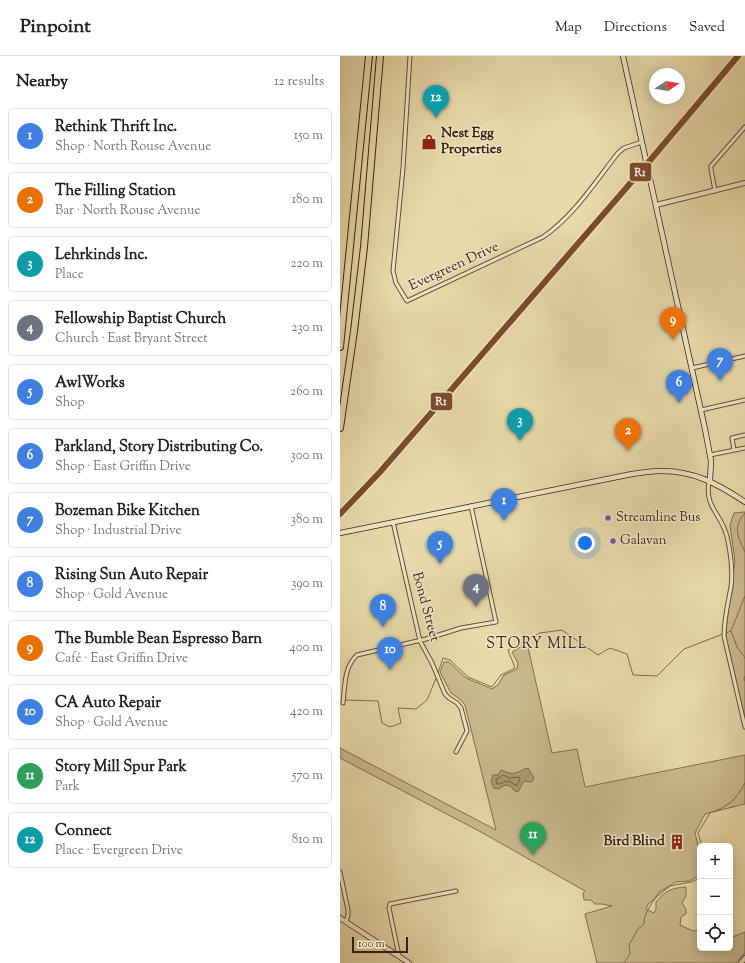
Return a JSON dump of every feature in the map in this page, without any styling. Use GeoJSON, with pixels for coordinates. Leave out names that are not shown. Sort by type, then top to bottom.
{"type":"FeatureCollection","features":[{"type":"Feature","properties":{"kind":"highway"},"geometry":{"type":"LineString","coordinates":[[340,347],[365,104],[367,56]]}},
{"type":"Feature","properties":{"kind":"highway"},"geometry":{"type":"LineString","coordinates":[[340,428],[364,246],[380,56]]}},
{"type":"Feature","properties":{"kind":"highway"},"geometry":{"type":"LineString","coordinates":[[376,99],[383,56]]}},
{"type":"Feature","properties":{"kind":"main road"},"geometry":{"type":"LineString","coordinates":[[623,56],[701,410],[710,455],[710,480]]}},
{"type":"Feature","properties":{"kind":"main road"},"geometry":{"type":"LineString","coordinates":[[340,533],[632,474],[666,471],[684,473],[710,480],[745,502]]}},
{"type":"Feature","properties":{"kind":"street","name":"Evergreen Drive"},"geometry":{"type":"LineString","coordinates":[[410,56],[404,168],[393,271],[396,283],[407,300],[543,237],[552,231],[584,198],[618,153],[624,148],[642,142]]}},
{"type":"Feature","properties":{"kind":"street"},"geometry":{"type":"LineString","coordinates":[[715,191],[711,166],[745,127]]}},
{"type":"Feature","properties":{"kind":"street"},"geometry":{"type":"LineString","coordinates":[[656,205],[745,183]]}},
{"type":"Feature","properties":{"kind":"street"},"geometry":{"type":"LineString","coordinates":[[692,368],[745,356]]}},
{"type":"Feature","properties":{"kind":"street"},"geometry":{"type":"LineString","coordinates":[[701,410],[745,400]]}},
{"type":"Feature","properties":{"kind":"street"},"geometry":{"type":"LineString","coordinates":[[734,450],[732,438],[745,435]]}},
{"type":"Feature","properties":{"kind":"street"},"geometry":{"type":"LineString","coordinates":[[710,455],[745,448]]}},
{"type":"Feature","properties":{"kind":"street"},"geometry":{"type":"LineString","coordinates":[[710,480],[707,491],[708,498],[724,525],[728,539],[731,566],[731,586],[724,636],[745,727]]}},
{"type":"Feature","properties":{"kind":"street"},"geometry":{"type":"LineString","coordinates":[[343,703],[348,667],[357,655],[420,640],[461,628],[496,622],[471,506]]}},
{"type":"Feature","properties":{"kind":"street","name":"Bond Street"},"geometry":{"type":"LineString","coordinates":[[393,522],[420,640],[446,695],[462,708],[467,731],[456,752]]}},
{"type":"Feature","properties":{"kind":"street"},"geometry":{"type":"LineString","coordinates":[[340,872],[348,910],[346,922]]}},
{"type":"Feature","properties":{"kind":"street"},"geometry":{"type":"LineString","coordinates":[[399,956],[389,908],[390,904],[456,891]]}},
{"type":"Feature","properties":{"kind":"street"},"geometry":{"type":"LineString","coordinates":[[340,918],[409,963]]}},
{"type":"Feature","properties":{"kind":"street"},"geometry":{"type":"LineString","coordinates":[[741,963],[745,958]]}},
{"type":"Feature","properties":{"kind":"shaded area"},"geometry":{"type":"Polygon","coordinates":[[[745,512],[745,718],[726,638],[726,627],[735,561],[730,525],[734,513],[745,512]]]}},
{"type":"Feature","properties":{"kind":"shaded area"},"geometry":{"type":"Polygon","coordinates":[[[527,643],[552,753],[577,749],[585,787],[745,755],[745,804],[705,814],[695,833],[698,843],[697,877],[689,881],[675,882],[648,904],[646,909],[654,913],[656,909],[656,902],[662,895],[672,889],[686,887],[686,896],[682,903],[686,909],[686,914],[681,917],[680,925],[693,931],[697,930],[697,951],[733,951],[733,937],[745,932],[745,953],[736,963],[597,963],[585,914],[612,906],[595,904],[591,900],[584,900],[583,893],[585,891],[481,832],[340,758],[340,748],[496,830],[465,705],[451,693],[440,672],[444,662],[449,662],[466,678],[492,689],[498,685],[504,675],[517,669],[518,663],[512,652],[527,643]]]}},
{"type":"Feature","properties":{"kind":"water"},"geometry":{"type":"Polygon","coordinates":[[[528,768],[534,778],[532,782],[524,781],[518,792],[510,786],[505,785],[499,789],[494,788],[491,782],[493,775],[498,775],[501,770],[513,773],[528,768]]]}},
{"type":"Feature","properties":{"kind":"waterway"},"geometry":{"type":"LineString","coordinates":[[745,513],[737,528],[738,537],[745,552]]}},
{"type":"Feature","properties":{"kind":"waterway"},"geometry":{"type":"LineString","coordinates":[[745,596],[731,631],[737,647],[745,658]]}},
{"type":"Feature","properties":{"kind":"waterway"},"geometry":{"type":"LineString","coordinates":[[438,673],[443,658],[450,660],[468,677],[492,687],[501,675],[515,668],[508,650],[540,633],[562,630],[598,655],[610,648],[627,654],[633,675],[657,676],[684,649],[723,634]]}},
{"type":"Feature","properties":{"kind":"waterway"},"geometry":{"type":"LineString","coordinates":[[726,633],[731,631]]}},
{"type":"Feature","properties":{"kind":"waterway"},"geometry":{"type":"LineString","coordinates":[[345,700],[378,701],[382,723],[390,727],[401,723],[398,708],[416,709],[427,700],[437,676]]}},
{"type":"Feature","properties":{"kind":"waterway"},"geometry":{"type":"LineString","coordinates":[[745,676],[745,681]]}},
{"type":"Feature","properties":{"kind":"waterway"},"geometry":{"type":"LineString","coordinates":[[701,843],[698,833],[710,813],[731,802],[745,783]]}},
{"type":"Feature","properties":{"kind":"waterway"},"geometry":{"type":"LineString","coordinates":[[624,963],[630,954],[629,945],[638,929],[644,924],[647,911],[659,892],[669,886],[691,882],[698,879]]}},
{"type":"Feature","properties":{"kind":"transit line","name":"R1"},"geometry":{"type":"LineString","coordinates":[[340,514],[380,472],[647,164],[738,56]]}},
{"type":"Feature","properties":{"kind":"place","name":"Connect"},"geometry":{"type":"Point","coordinates":[436,118]}},
{"type":"Feature","properties":{"kind":"place","name":"Nest Egg Properties"},"geometry":{"type":"Point","coordinates":[429,142]}},
{"type":"Feature","properties":{"kind":"place","name":"The Bumble Bean Espresso Barn"},"geometry":{"type":"Point","coordinates":[673,340]}},
{"type":"Feature","properties":{"kind":"place","name":"Bozeman Bike Kitchen"},"geometry":{"type":"Point","coordinates":[720,381]}},
{"type":"Feature","properties":{"kind":"place","name":"Parkland, Story Distributing Co."},"geometry":{"type":"Point","coordinates":[679,403]}},
{"type":"Feature","properties":{"kind":"place","name":"Lehrkinds Inc."},"geometry":{"type":"Point","coordinates":[520,441]}},
{"type":"Feature","properties":{"kind":"place","name":"The Filling Station"},"geometry":{"type":"Point","coordinates":[628,451]}},
{"type":"Feature","properties":{"kind":"place","name":"Streamline Bus"},"geometry":{"type":"Point","coordinates":[608,518]}},
{"type":"Feature","properties":{"kind":"place","name":"Rethink Thrift Inc."},"geometry":{"type":"Point","coordinates":[504,521]}},
{"type":"Feature","properties":{"kind":"place","name":"Galavan"},"geometry":{"type":"Point","coordinates":[613,541]}},
{"type":"Feature","properties":{"kind":"place","name":"AwlWorks"},"geometry":{"type":"Point","coordinates":[440,564]}},
{"type":"Feature","properties":{"kind":"place","name":"Fellowship Baptist Church"},"geometry":{"type":"Point","coordinates":[476,607]}},
{"type":"Feature","properties":{"kind":"place","name":"Rising Sun Auto Repair"},"geometry":{"type":"Point","coordinates":[383,627]}},
{"type":"Feature","properties":{"kind":"place","name":"CA Auto Repair"},"geometry":{"type":"Point","coordinates":[390,670]}},
{"type":"Feature","properties":{"kind":"place","name":"Bird Blind"},"geometry":{"type":"Point","coordinates":[677,842]}},
{"type":"Feature","properties":{"kind":"place","name":"Story Mill Spur Park"},"geometry":{"type":"Point","coordinates":[533,855]}},
{"type":"Feature","properties":{"kind":"district","name":"STORY MILL"},"geometry":{"type":"Point","coordinates":[537,644]}}]}
